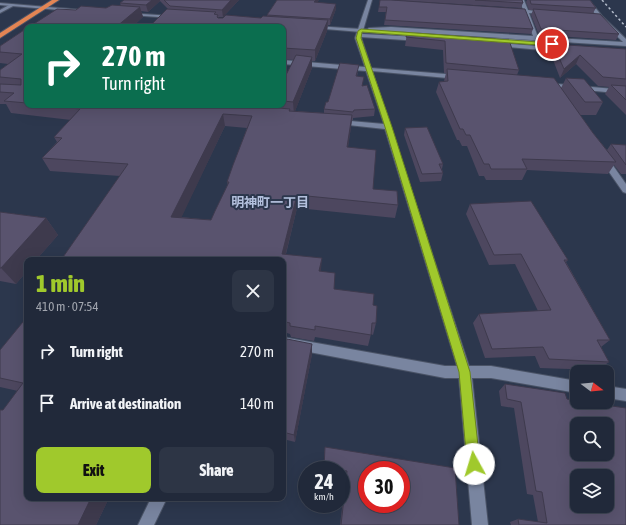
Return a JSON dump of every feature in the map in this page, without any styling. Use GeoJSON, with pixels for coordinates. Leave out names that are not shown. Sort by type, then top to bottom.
{"type":"FeatureCollection","features":[{"type":"Feature","properties":{"kind":"highway"},"geometry":{"type":"LineString","coordinates":[[0,28],[46,0]]}},
{"type":"Feature","properties":{"kind":"highway"},"geometry":{"type":"LineString","coordinates":[[0,36],[56,0]]}},
{"type":"Feature","properties":{"kind":"street"},"geometry":{"type":"LineString","coordinates":[[522,0],[536,39]]}},
{"type":"Feature","properties":{"kind":"street"},"geometry":{"type":"LineString","coordinates":[[587,0],[600,17],[626,43]]}},
{"type":"Feature","properties":{"kind":"street"},"geometry":{"type":"LineString","coordinates":[[372,1],[358,38],[388,127],[465,372],[480,525]]}},
{"type":"Feature","properties":{"kind":"street"},"geometry":{"type":"LineString","coordinates":[[0,4],[89,11]]}},
{"type":"Feature","properties":{"kind":"street"},"geometry":{"type":"LineString","coordinates":[[0,12],[13,5]]}},
{"type":"Feature","properties":{"kind":"street"},"geometry":{"type":"LineString","coordinates":[[510,10],[548,13]]}},
{"type":"Feature","properties":{"kind":"street"},"geometry":{"type":"LineString","coordinates":[[120,13],[181,18]]}},
{"type":"Feature","properties":{"kind":"street"},"geometry":{"type":"LineString","coordinates":[[593,16],[600,17]]}},
{"type":"Feature","properties":{"kind":"street"},"geometry":{"type":"LineString","coordinates":[[306,27],[422,39]]}},
{"type":"Feature","properties":{"kind":"street"},"geometry":{"type":"LineString","coordinates":[[360,33],[391,28],[536,39],[626,43]]}},
{"type":"Feature","properties":{"kind":"street"},"geometry":{"type":"LineString","coordinates":[[360,33],[626,49]]}},
{"type":"Feature","properties":{"kind":"street"},"geometry":{"type":"LineString","coordinates":[[492,44],[571,50]]}},
{"type":"Feature","properties":{"kind":"street"},"geometry":{"type":"LineString","coordinates":[[286,62],[464,78]]}},
{"type":"Feature","properties":{"kind":"street"},"geometry":{"type":"LineString","coordinates":[[536,84],[554,88],[626,92]]}},
{"type":"Feature","properties":{"kind":"street"},"geometry":{"type":"LineString","coordinates":[[333,122],[388,127]]}},
{"type":"Feature","properties":{"kind":"street"},"geometry":{"type":"LineString","coordinates":[[600,153],[626,190]]}},
{"type":"Feature","properties":{"kind":"street"},"geometry":{"type":"LineString","coordinates":[[286,343],[445,372],[491,372],[570,386]]}},
{"type":"Feature","properties":{"kind":"street"},"geometry":{"type":"LineString","coordinates":[[614,393],[626,395]]}},
{"type":"Feature","properties":{"kind":"street"},"geometry":{"type":"LineString","coordinates":[[146,525],[158,501]]}},
{"type":"Feature","properties":{"kind":"building"},"geometry":{"type":"Polygon","coordinates":[[[124,0],[152,0],[146,5],[120,3],[124,0]]]}},
{"type":"Feature","properties":{"kind":"building"},"geometry":{"type":"Polygon","coordinates":[[[164,0],[231,0],[222,10],[170,6],[164,0]]]}},
{"type":"Feature","properties":{"kind":"building"},"geometry":{"type":"Polygon","coordinates":[[[277,0],[316,0],[314,2],[336,4],[330,19],[267,15],[277,0]]]}},
{"type":"Feature","properties":{"kind":"building"},"geometry":{"type":"Polygon","coordinates":[[[380,0],[525,9],[533,29],[385,20],[387,7],[379,7],[380,0]]]}},
{"type":"Feature","properties":{"kind":"building"},"geometry":{"type":"Polygon","coordinates":[[[475,0],[522,0],[523,3],[475,0]]]}},
{"type":"Feature","properties":{"kind":"building"},"geometry":{"type":"Polygon","coordinates":[[[530,0],[590,0],[596,8],[531,4],[530,0]]]}},
{"type":"Feature","properties":{"kind":"building"},"geometry":{"type":"Polygon","coordinates":[[[112,5],[140,7],[120,24],[34,24],[57,9],[76,10],[81,6],[106,8],[112,5]]]}},
{"type":"Feature","properties":{"kind":"building"},"geometry":{"type":"Polygon","coordinates":[[[167,9],[216,12],[214,14],[218,15],[218,18],[223,18],[226,15],[261,18],[263,16],[328,20],[315,50],[286,48],[286,24],[152,24],[167,9]]]}},
{"type":"Feature","properties":{"kind":"building"},"geometry":{"type":"Polygon","coordinates":[[[533,9],[600,14],[619,34],[541,29],[533,9]]]}},
{"type":"Feature","properties":{"kind":"building"},"geometry":{"type":"Polygon","coordinates":[[[24,30],[24,103],[4,101],[14,93],[0,92],[0,84],[21,85],[21,79],[0,77],[0,70],[22,54],[0,52],[0,46],[24,30]]]}},
{"type":"Feature","properties":{"kind":"building"},"geometry":{"type":"Polygon","coordinates":[[[407,33],[509,40],[519,70],[446,63],[445,41],[406,37],[407,33]]]}},
{"type":"Feature","properties":{"kind":"building"},"geometry":{"type":"Polygon","coordinates":[[[553,44],[626,49],[626,79],[603,77],[580,55],[564,69],[553,44]]]}},
{"type":"Feature","properties":{"kind":"building"},"geometry":{"type":"Polygon","coordinates":[[[296,55],[312,57],[293,102],[286,101],[286,75],[296,55]]]}},
{"type":"Feature","properties":{"kind":"building"},"geometry":{"type":"Polygon","coordinates":[[[340,63],[359,65],[356,76],[364,77],[362,86],[367,85],[375,109],[354,110],[353,112],[324,109],[326,102],[328,102],[340,63]]]}},
{"type":"Feature","properties":{"kind":"building"},"geometry":{"type":"Polygon","coordinates":[[[447,69],[554,78],[593,133],[616,162],[522,159],[527,169],[491,169],[489,164],[484,164],[470,135],[466,135],[463,129],[460,129],[439,82],[448,81],[447,69]]]}},
{"type":"Feature","properties":{"kind":"building"},"geometry":{"type":"Polygon","coordinates":[[[566,78],[584,79],[603,102],[585,102],[566,78]]]}},
{"type":"Feature","properties":{"kind":"building"},"geometry":{"type":"Polygon","coordinates":[[[611,85],[626,86],[626,100],[611,85]]]}},
{"type":"Feature","properties":{"kind":"building"},"geometry":{"type":"Polygon","coordinates":[[[70,108],[279,108],[290,109],[289,111],[352,115],[347,147],[376,150],[373,189],[397,191],[398,205],[297,195],[282,254],[322,258],[319,271],[335,273],[334,289],[374,294],[373,305],[377,306],[376,323],[372,323],[371,335],[315,326],[315,330],[290,326],[290,323],[286,322],[286,257],[63,257],[128,164],[42,158],[62,138],[54,137],[80,109],[70,108]],[[223,114],[171,217],[211,220],[229,182],[227,182],[252,116],[223,114]]]}},
{"type":"Feature","properties":{"kind":"building"},"geometry":{"type":"Polygon","coordinates":[[[427,127],[443,164],[439,164],[443,173],[422,174],[405,128],[427,127]]]}},
{"type":"Feature","properties":{"kind":"building"},"geometry":{"type":"Polygon","coordinates":[[[611,144],[626,145],[626,165],[611,144]]]}},
{"type":"Feature","properties":{"kind":"building"},"geometry":{"type":"Polygon","coordinates":[[[531,201],[568,260],[564,260],[610,340],[597,340],[609,362],[549,359],[543,347],[492,349],[479,314],[551,310],[521,254],[494,255],[470,204],[531,201]]]}},
{"type":"Feature","properties":{"kind":"building"},"geometry":{"type":"Polygon","coordinates":[[[0,212],[46,218],[1,268],[0,268],[0,212]]]}},
{"type":"Feature","properties":{"kind":"building"},"geometry":{"type":"Polygon","coordinates":[[[24,321],[24,501],[90,501],[78,525],[0,525],[0,410],[3,410],[23,383],[0,378],[0,350],[24,321]]]}},
{"type":"Feature","properties":{"kind":"building"},"geometry":{"type":"Polygon","coordinates":[[[287,339],[312,344],[294,435],[286,433],[287,339]]]}},
{"type":"Feature","properties":{"kind":"building"},"geometry":{"type":"Polygon","coordinates":[[[505,384],[565,393],[567,399],[570,400],[570,409],[614,409],[614,406],[626,408],[626,525],[519,525],[518,519],[547,523],[542,492],[536,491],[521,402],[507,399],[505,384]]]}},
{"type":"Feature","properties":{"kind":"building"},"geometry":{"type":"Polygon","coordinates":[[[325,447],[455,468],[459,525],[341,525],[342,513],[350,513],[350,461],[324,461],[325,447]]]}},
{"type":"Feature","properties":{"kind":"railway"},"geometry":{"type":"LineString","coordinates":[[602,0],[626,27]]}},
{"type":"Feature","properties":{"kind":"district","name":"明神町一丁目"},"geometry":{"type":"Point","coordinates":[270,202]}},
{"type":"Feature","properties":{"kind":"route"},"geometry":{"type":"LineString","coordinates":[[474,464],[465,372],[388,127],[358,38],[361,31],[552,44]]}}]}
